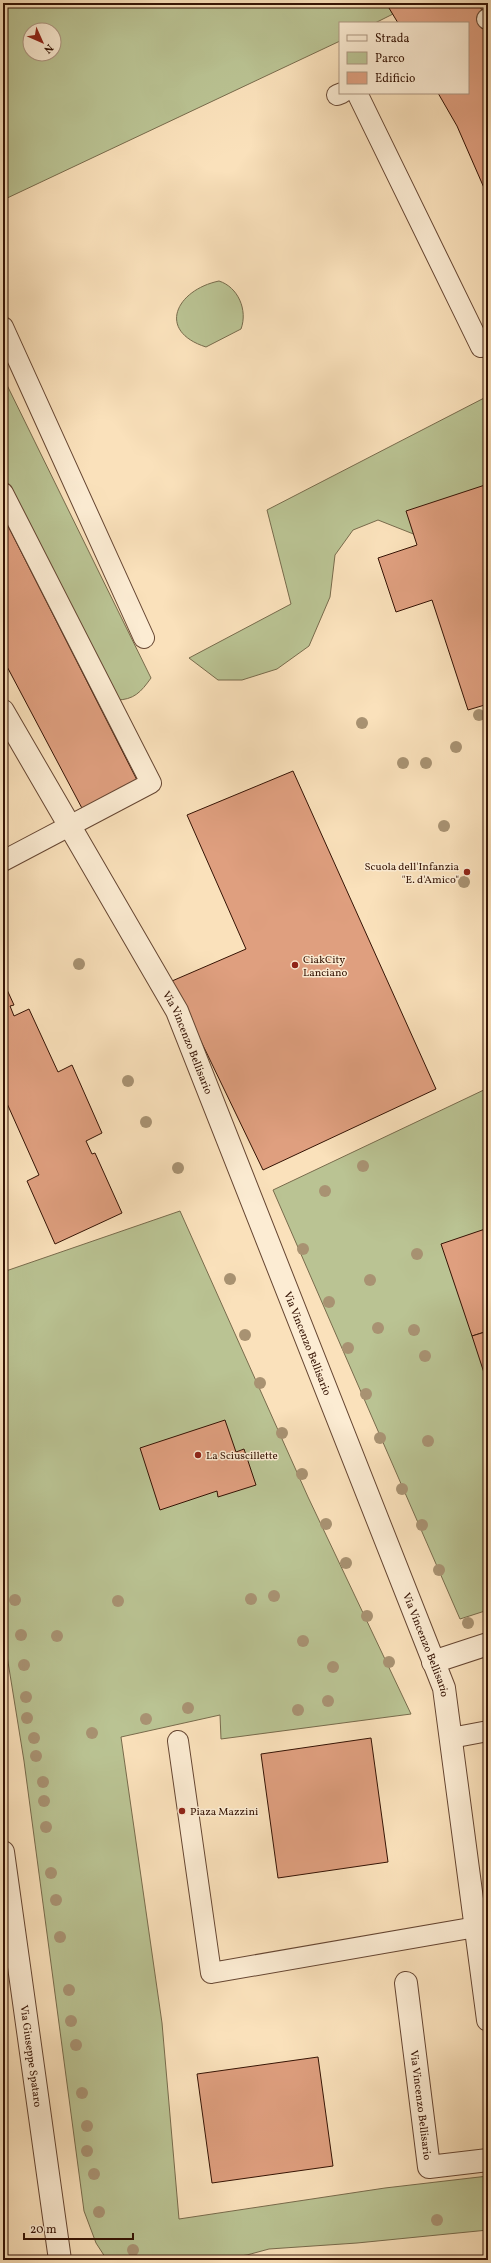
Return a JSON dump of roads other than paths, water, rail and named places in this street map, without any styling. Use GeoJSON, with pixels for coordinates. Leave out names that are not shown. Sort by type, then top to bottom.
{"type":"FeatureCollection","features":[{"type":"Feature","properties":{"kind":"street","name":"Via Vincenzo Bellisario"},"geometry":{"type":"LineString","coordinates":[[3,711],[177,1011],[444,1688],[488,2020]]}},
{"type":"Feature","properties":{"kind":"street"},"geometry":{"type":"LineString","coordinates":[[433,1662],[488,1644]]}},
{"type":"Feature","properties":{"kind":"street","name":"Via Giuseppe Spataro"},"geometry":{"type":"LineString","coordinates":[[3,1852],[60,2260]]}},
{"type":"Feature","properties":{"kind":"street","name":"Via Vincenzo Bellisario"},"geometry":{"type":"LineString","coordinates":[[406,1983],[429,2167],[488,2160]]}},
{"type":"Feature","properties":{"kind":"lane"},"geometry":{"type":"LineString","coordinates":[[357,94],[481,347]]}},
{"type":"Feature","properties":{"kind":"lane"},"geometry":{"type":"LineString","coordinates":[[3,327],[144,638]]}},
{"type":"Feature","properties":{"kind":"lane"},"geometry":{"type":"LineString","coordinates":[[3,494],[151,783],[3,861]]}},
{"type":"Feature","properties":{"kind":"lane"},"geometry":{"type":"LineString","coordinates":[[451,1738],[488,1731]]}},
{"type":"Feature","properties":{"kind":"lane"},"geometry":{"type":"LineString","coordinates":[[178,1741],[211,1973],[476,1927]]}},
{"type":"Feature","properties":{"kind":"place","name":"Scuola dell'Infanzia \"E. d'Amico\""},"geometry":{"type":"Point","coordinates":[467,872]}},
{"type":"Feature","properties":{"kind":"place","name":"CiakCity Lanciano"},"geometry":{"type":"Point","coordinates":[295,965]}},
{"type":"Feature","properties":{"kind":"place","name":"La Sciuscillette"},"geometry":{"type":"Point","coordinates":[198,1455]}},
{"type":"Feature","properties":{"kind":"place","name":"Piaza Mazzini"},"geometry":{"type":"Point","coordinates":[182,1811]}}]}
